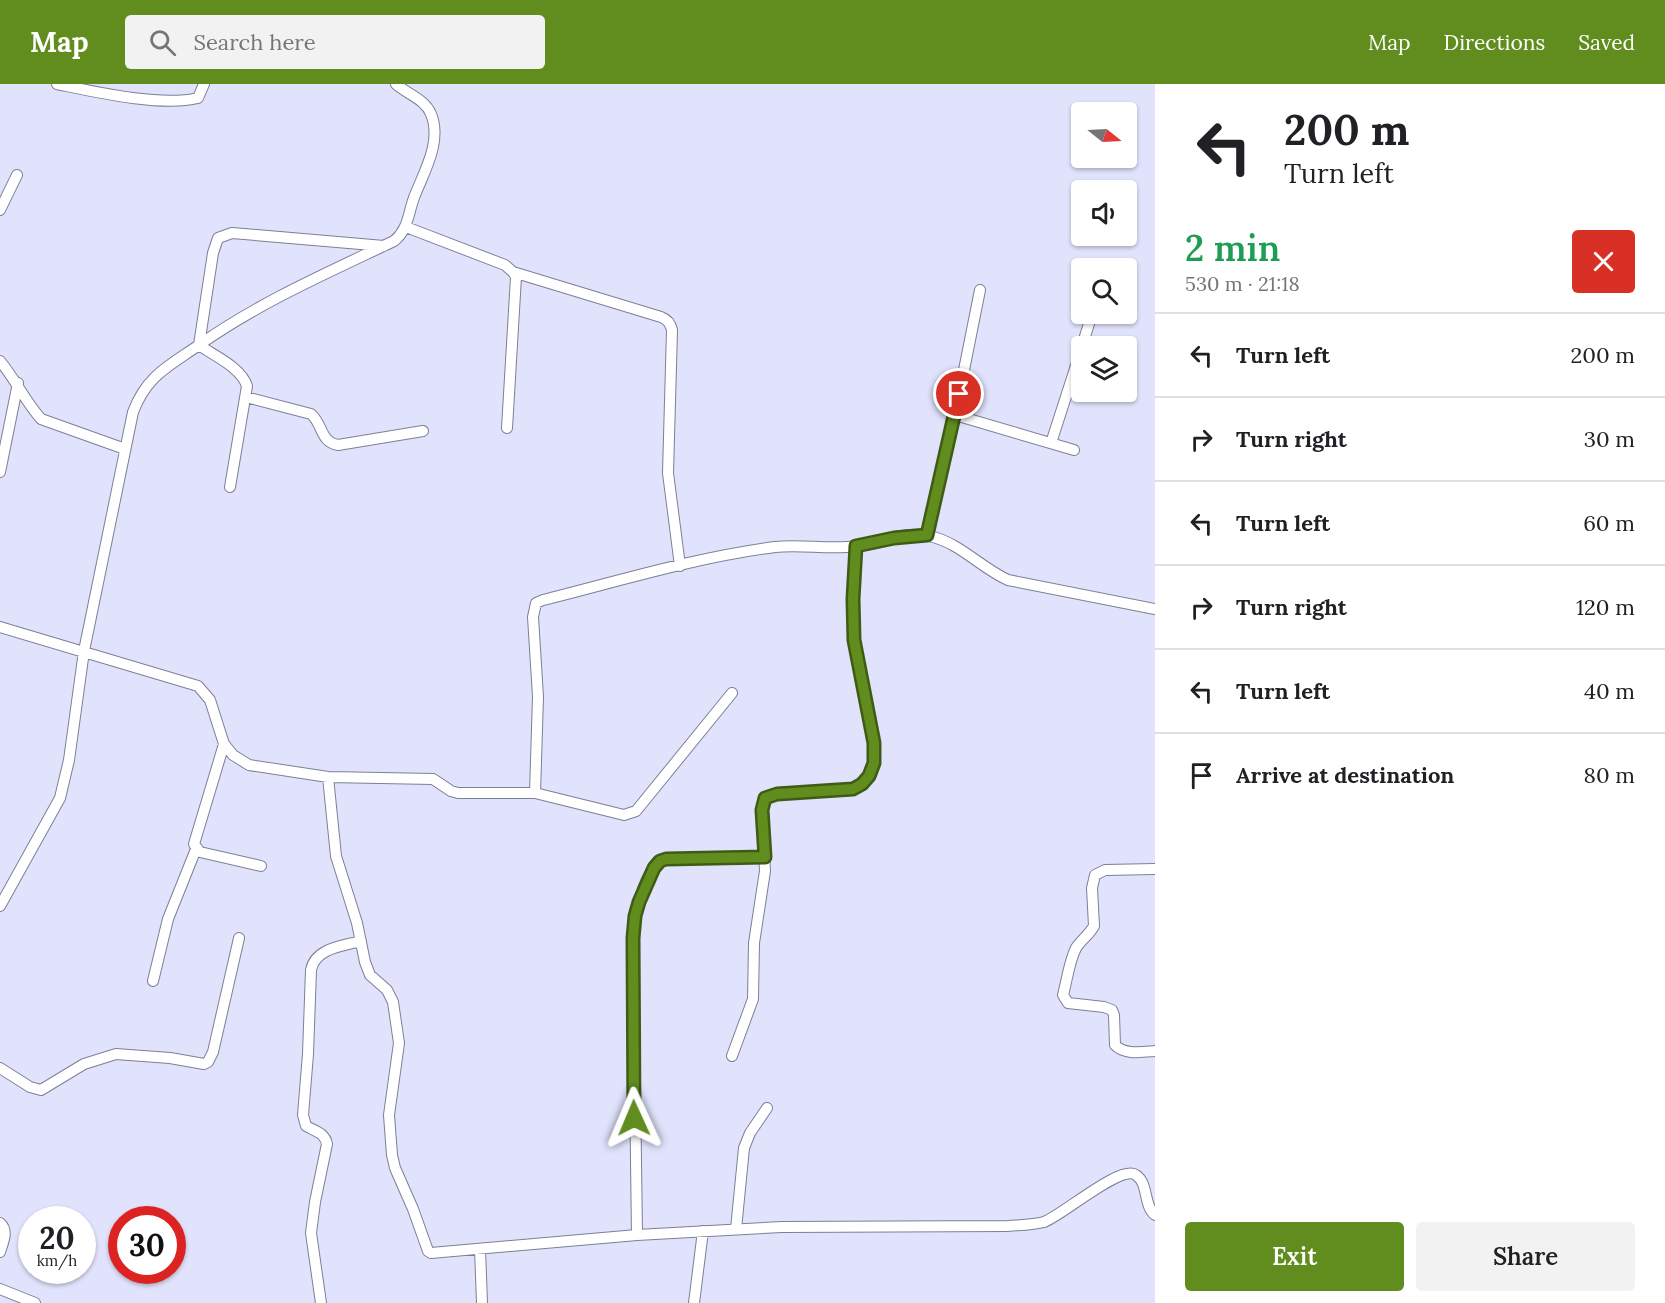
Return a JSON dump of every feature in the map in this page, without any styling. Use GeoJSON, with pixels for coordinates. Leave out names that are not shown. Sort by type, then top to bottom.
{"type":"FeatureCollection","features":[{"type":"Feature","properties":{"kind":"street"},"geometry":{"type":"LineString","coordinates":[[57,84],[118,96],[180,100],[198,98],[204,84]]}},
{"type":"Feature","properties":{"kind":"street"},"geometry":{"type":"LineString","coordinates":[[0,906],[60,798],[69,760],[84,651],[133,412],[140,394],[164,369],[224,327],[270,300],[394,241],[406,227],[430,156],[434,131],[432,116],[428,108],[396,84]]}},
{"type":"Feature","properties":{"kind":"street"},"geometry":{"type":"LineString","coordinates":[[0,210],[17,175]]}},
{"type":"Feature","properties":{"kind":"street"},"geometry":{"type":"LineString","coordinates":[[406,227],[505,265],[513,272],[668,320],[672,330],[668,473],[680,566]]}},
{"type":"Feature","properties":{"kind":"street"},"geometry":{"type":"LineString","coordinates":[[199,345],[213,253],[218,238],[223,235],[232,233],[384,246]]}},
{"type":"Feature","properties":{"kind":"street"},"geometry":{"type":"LineString","coordinates":[[507,428],[517,284],[513,272]]}},
{"type":"Feature","properties":{"kind":"street"},"geometry":{"type":"LineString","coordinates":[[927,535],[955,415],[980,290]]}},
{"type":"Feature","properties":{"kind":"street"},"geometry":{"type":"LineString","coordinates":[[199,345],[242,375],[247,386],[230,487]]}},
{"type":"Feature","properties":{"kind":"street"},"geometry":{"type":"LineString","coordinates":[[0,361],[18,383],[33,410],[41,419],[125,449]]}},
{"type":"Feature","properties":{"kind":"street"},"geometry":{"type":"LineString","coordinates":[[1051,443],[1071,381]]}},
{"type":"Feature","properties":{"kind":"street"},"geometry":{"type":"LineString","coordinates":[[0,472],[18,383]]}},
{"type":"Feature","properties":{"kind":"street"},"geometry":{"type":"LineString","coordinates":[[246,397],[311,414],[318,420],[324,437],[332,444],[338,445],[423,431]]}},
{"type":"Feature","properties":{"kind":"street"},"geometry":{"type":"LineString","coordinates":[[955,415],[1074,450]]}},
{"type":"Feature","properties":{"kind":"street"},"geometry":{"type":"LineString","coordinates":[[535,794],[538,697],[532,617],[536,603],[680,566],[776,547],[856,546],[894,538],[927,535],[951,545],[1008,580],[1155,609]]}},
{"type":"Feature","properties":{"kind":"street"},"geometry":{"type":"LineString","coordinates":[[732,1056],[753,999],[754,943],[765,857],[762,810],[765,798],[777,794],[853,789],[869,776],[874,763],[874,743],[854,640],[853,599],[856,546]]}},
{"type":"Feature","properties":{"kind":"street"},"geometry":{"type":"LineString","coordinates":[[0,627],[198,686],[210,700],[224,744],[233,755],[249,765],[328,777],[425,779],[438,782],[451,791],[535,794],[617,814],[631,814],[636,811],[732,693]]}},
{"type":"Feature","properties":{"kind":"street"},"geometry":{"type":"LineString","coordinates":[[153,981],[164,932],[196,849],[195,838],[224,744]]}},
{"type":"Feature","properties":{"kind":"street"},"geometry":{"type":"LineString","coordinates":[[328,777],[336,856],[357,922],[370,975],[391,996],[399,1050],[389,1115],[394,1168],[413,1209],[428,1251],[437,1253],[637,1235],[736,1229],[1033,1224],[1055,1216],[1124,1173],[1132,1172],[1139,1176],[1143,1183],[1150,1210],[1155,1215]]}},
{"type":"Feature","properties":{"kind":"street"},"geometry":{"type":"LineString","coordinates":[[196,849],[261,866]]}},
{"type":"Feature","properties":{"kind":"street"},"geometry":{"type":"LineString","coordinates":[[637,1235],[633,938],[639,902],[650,874],[660,861],[765,857]]}},
{"type":"Feature","properties":{"kind":"street"},"geometry":{"type":"LineString","coordinates":[[1155,869],[1105,870],[1095,875],[1092,888],[1094,926],[1080,942],[1073,955],[1063,995],[1068,1003],[1112,1010],[1115,1045],[1118,1049],[1133,1052],[1155,1051]]}},
{"type":"Feature","properties":{"kind":"street"},"geometry":{"type":"LineString","coordinates":[[0,1068],[30,1087],[41,1090],[84,1064],[116,1054],[170,1058],[204,1064],[208,1062],[213,1052],[239,938]]}},
{"type":"Feature","properties":{"kind":"street"},"geometry":{"type":"LineString","coordinates":[[321,1303],[311,1246],[311,1233],[327,1144],[322,1134],[306,1126],[303,1115],[311,970],[312,962],[322,953],[361,941]]}},
{"type":"Feature","properties":{"kind":"street"},"geometry":{"type":"LineString","coordinates":[[736,1229],[744,1148],[750,1132],[767,1108]]}},
{"type":"Feature","properties":{"kind":"street"},"geometry":{"type":"LineString","coordinates":[[0,1223],[5,1228],[0,1252]]}},
{"type":"Feature","properties":{"kind":"street"},"geometry":{"type":"LineString","coordinates":[[694,1303],[703,1231]]}},
{"type":"Feature","properties":{"kind":"street"},"geometry":{"type":"LineString","coordinates":[[480,1249],[482,1303]]}},
{"type":"Feature","properties":{"kind":"street"},"geometry":{"type":"LineString","coordinates":[[0,1289],[35,1303]]}},
{"type":"Feature","properties":{"kind":"route"},"geometry":{"type":"LineString","coordinates":[[634,1118],[633,938],[635,916],[650,874],[660,861],[666,859],[765,857],[762,810],[765,798],[777,794],[853,789],[869,776],[874,763],[874,743],[852,620],[856,546],[894,538],[927,535],[959,394]]}}]}
